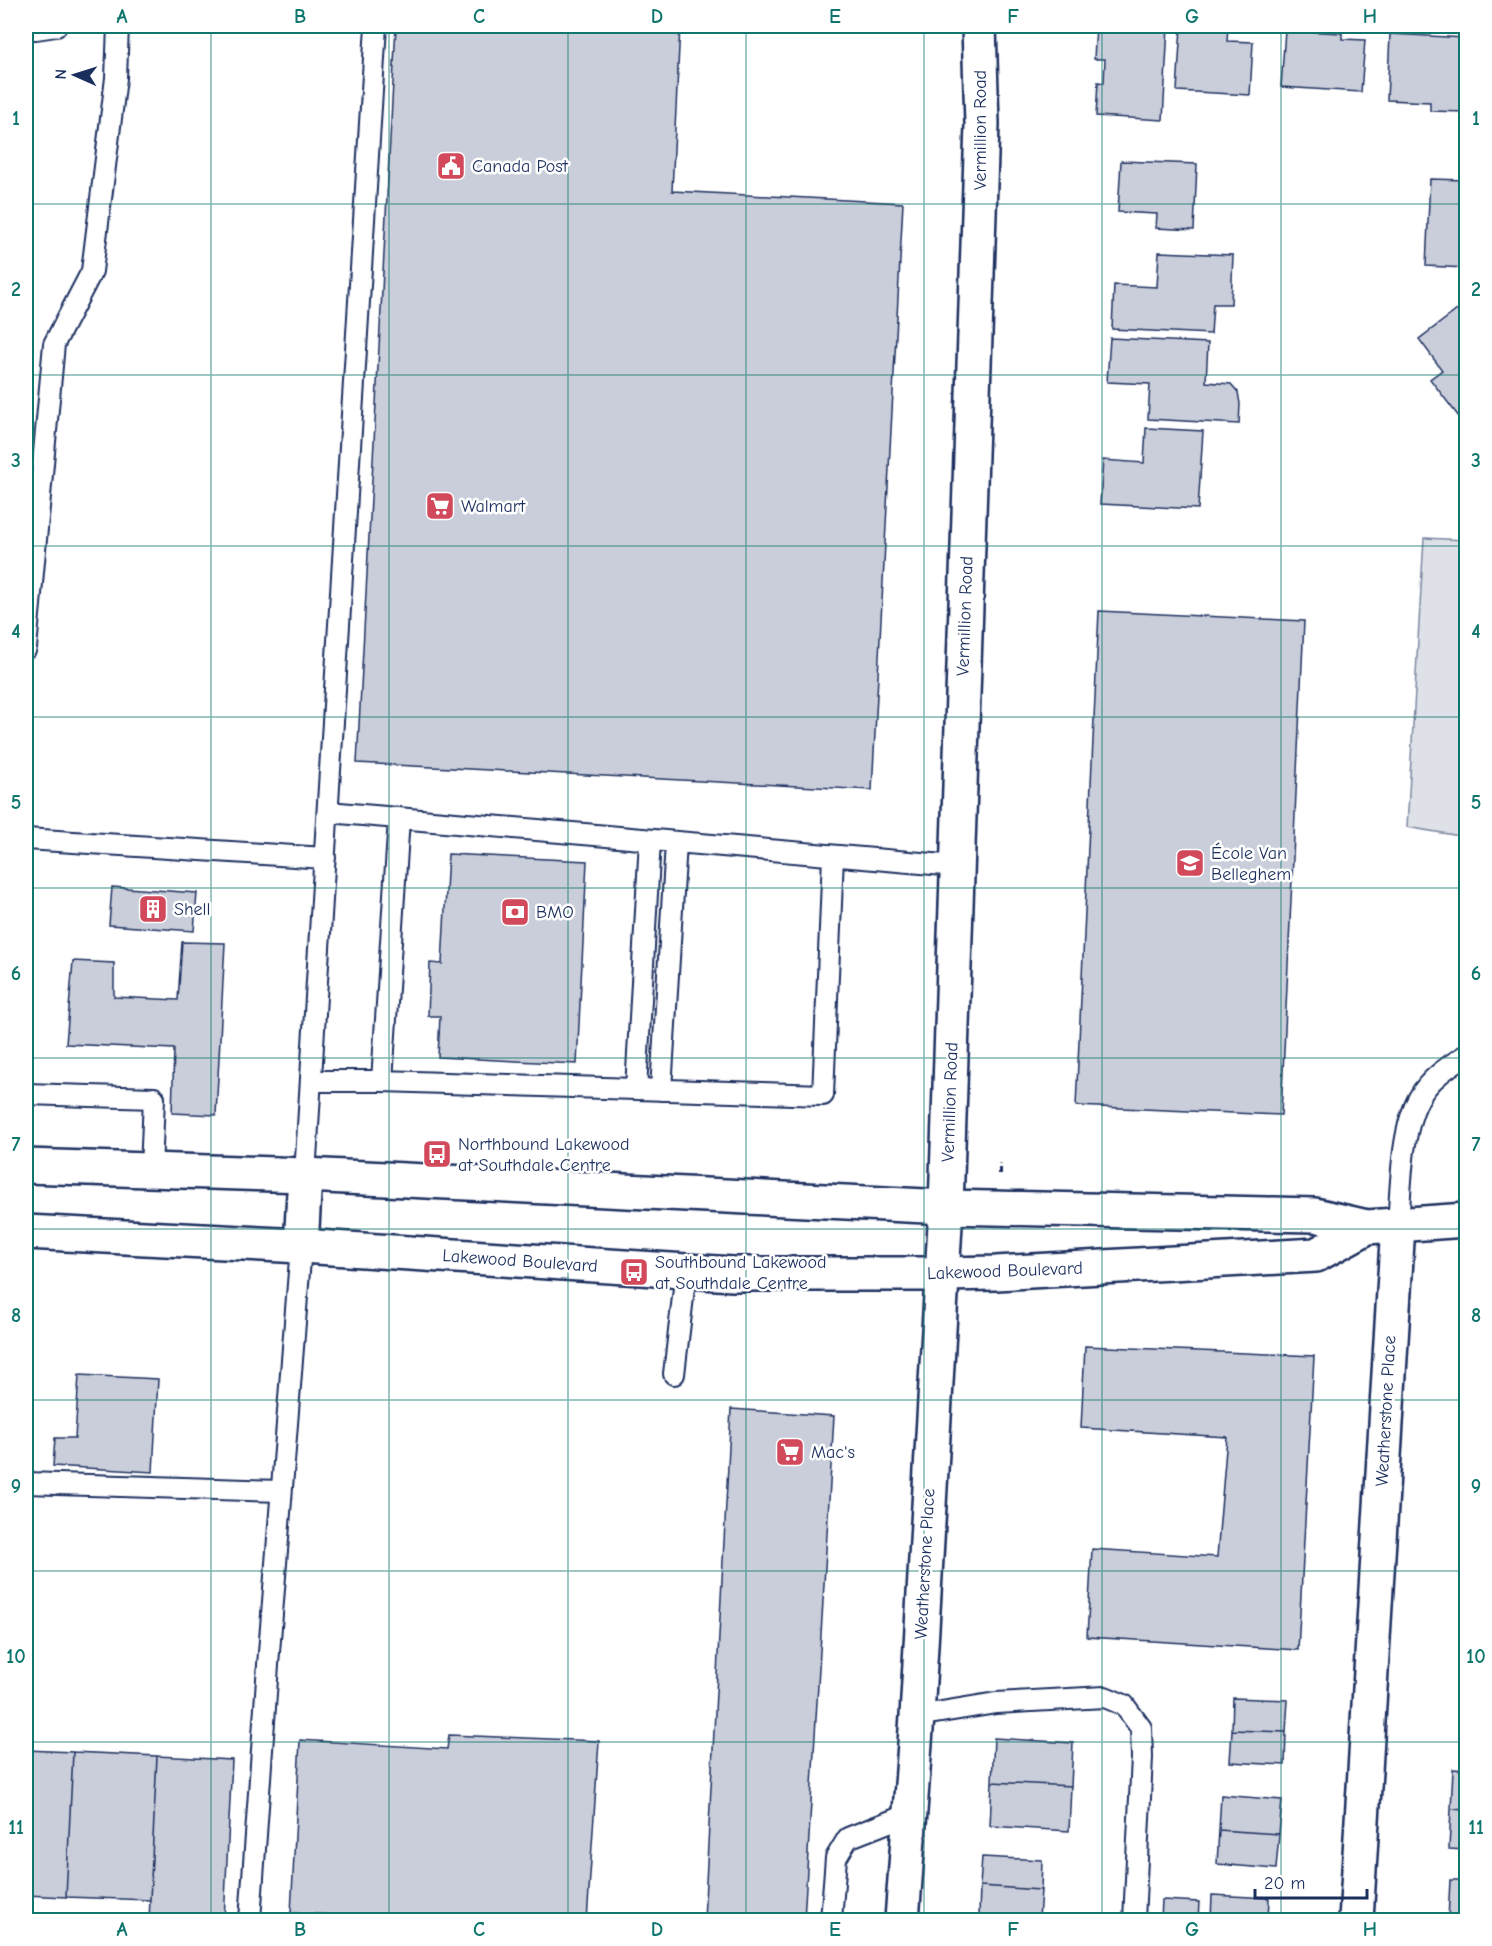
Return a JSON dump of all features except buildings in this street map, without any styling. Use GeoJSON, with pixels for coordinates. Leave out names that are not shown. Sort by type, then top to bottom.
{"type":"FeatureCollection","features":[{"type":"Feature","properties":{"kind":"street","name":"Vermillion Road"},"geometry":{"type":"LineString","coordinates":[[946,1207],[982,124],[979,26]]}},
{"type":"Feature","properties":{"kind":"street","name":"Lakewood Boulevard"},"geometry":{"type":"LineString","coordinates":[[26,1166],[305,1175],[946,1207],[1315,1215],[1382,1226],[1467,1220]]}},
{"type":"Feature","properties":{"kind":"street"},"geometry":{"type":"LineString","coordinates":[[301,1246],[305,1175]]}},
{"type":"Feature","properties":{"kind":"street","name":"Weatherstone Place"},"geometry":{"type":"LineString","coordinates":[[902,1920],[917,1716],[946,1207]]}},
{"type":"Feature","properties":{"kind":"street","name":"Lakewood Boulevard"},"geometry":{"type":"LineString","coordinates":[[26,1232],[301,1246],[733,1274],[942,1274],[1316,1255],[1382,1226]]}},
{"type":"Feature","properties":{"kind":"street","name":"Weatherstone Place"},"geometry":{"type":"LineString","coordinates":[[1356,1920],[1382,1226]]}},
{"type":"Feature","properties":{"kind":"lane"},"geometry":{"type":"LineString","coordinates":[[26,28],[56,26]]}},
{"type":"Feature","properties":{"kind":"lane"},"geometry":{"type":"LineString","coordinates":[[26,648],[54,344],[92,271],[116,78],[118,26]]}},
{"type":"Feature","properties":{"kind":"lane"},"geometry":{"type":"LineString","coordinates":[[305,1175],[376,26]]}},
{"type":"Feature","properties":{"kind":"lane"},"geometry":{"type":"LineString","coordinates":[[328,812],[956,866]]}},
{"type":"Feature","properties":{"kind":"lane"},"geometry":{"type":"LineString","coordinates":[[382,1081],[399,818]]}},
{"type":"Feature","properties":{"kind":"lane"},"geometry":{"type":"LineString","coordinates":[[26,839],[325,858]]}},
{"type":"Feature","properties":{"kind":"lane"},"geometry":{"type":"LineString","coordinates":[[636,1089],[650,840]]}},
{"type":"Feature","properties":{"kind":"lane"},"geometry":{"type":"LineString","coordinates":[[661,1090],[676,843]]}},
{"type":"Feature","properties":{"kind":"lane"},"geometry":{"type":"LineString","coordinates":[[311,1081],[382,1081],[823,1095],[833,856]]}},
{"type":"Feature","properties":{"kind":"lane"},"geometry":{"type":"LineString","coordinates":[[1382,1226],[1408,1127],[1419,1097],[1438,1074],[1467,1055]]}},
{"type":"Feature","properties":{"kind":"lane"},"geometry":{"type":"LineString","coordinates":[[26,1094],[154,1098],[151,1170]]}},
{"type":"Feature","properties":{"kind":"lane"},"geometry":{"type":"LineString","coordinates":[[250,1920],[301,1246]]}},
{"type":"Feature","properties":{"kind":"lane"},"geometry":{"type":"LineString","coordinates":[[674,1374],[686,1271]]}},
{"type":"Feature","properties":{"kind":"lane"},"geometry":{"type":"LineString","coordinates":[[26,1483],[281,1491]]}},
{"type":"Feature","properties":{"kind":"lane"},"geometry":{"type":"LineString","coordinates":[[917,1716],[996,1703],[1105,1697],[1124,1705],[1141,1728],[1142,1757],[1134,1920]]}},
{"type":"Feature","properties":{"kind":"lane"},"geometry":{"type":"LineString","coordinates":[[831,1920],[836,1858],[848,1838],[909,1814]]}},
{"type":"Feature","properties":{"kind":"shaded area"},"geometry":{"type":"Polygon","coordinates":[[[1424,538],[1466,540],[1466,837],[1407,827],[1424,538]]]}},
{"type":"Feature","properties":{"kind":"place","name":"Canada Post"},"geometry":{"type":"Point","coordinates":[451,166]}},
{"type":"Feature","properties":{"kind":"place","name":"Walmart"},"geometry":{"type":"Point","coordinates":[440,506]}},
{"type":"Feature","properties":{"kind":"place","name":"École Van Belleghem"},"geometry":{"type":"Point","coordinates":[1190,863]}},
{"type":"Feature","properties":{"kind":"place","name":"Shell"},"geometry":{"type":"Point","coordinates":[153,909]}},
{"type":"Feature","properties":{"kind":"place","name":"BMO"},"geometry":{"type":"Point","coordinates":[515,912]}},
{"type":"Feature","properties":{"kind":"place","name":"Northbound Lakewood at Southdale Centre"},"geometry":{"type":"Point","coordinates":[437,1154]}},
{"type":"Feature","properties":{"kind":"place","name":"Southbound Lakewood at Southdale Centre"},"geometry":{"type":"Point","coordinates":[634,1272]}},
{"type":"Feature","properties":{"kind":"place","name":"Mac's"},"geometry":{"type":"Point","coordinates":[790,1452]}}]}
